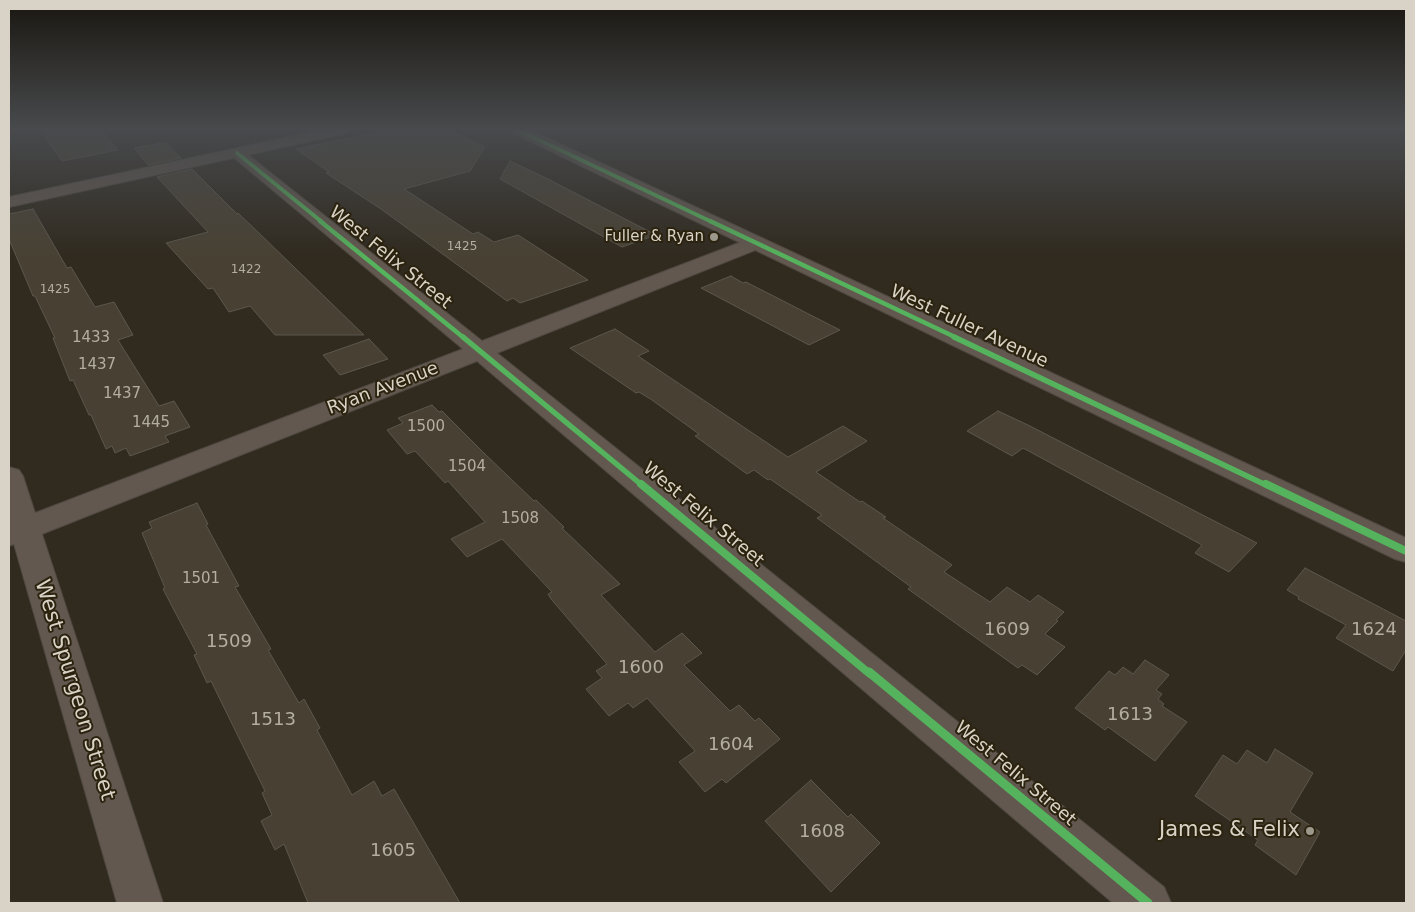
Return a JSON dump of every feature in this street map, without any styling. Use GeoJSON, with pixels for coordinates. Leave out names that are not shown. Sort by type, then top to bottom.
{"type":"FeatureCollection","features":[{"type":"Feature","properties":{"kind":"street"},"geometry":{"type":"LineString","coordinates":[[9,202],[146,173]]}},
{"type":"Feature","properties":{"kind":"street","name":"West Felix Street"},"geometry":{"type":"LineString","coordinates":[[261,173],[1148,903]]}},
{"type":"Feature","properties":{"kind":"street","name":"West Fuller Avenue"},"geometry":{"type":"LineString","coordinates":[[608,173],[1406,551]]}},
{"type":"Feature","properties":{"kind":"street","name":"Ryan Avenue"},"geometry":{"type":"LineString","coordinates":[[17,532],[756,243]]}},
{"type":"Feature","properties":{"kind":"street","name":"West Spurgeon Street"},"geometry":{"type":"LineString","coordinates":[[9,476],[17,532],[140,903]]}},
{"type":"Feature","properties":{"kind":"building"},"geometry":{"type":"Polygon","coordinates":[[[176,173],[196,173],[364,335],[275,335],[250,306],[229,312],[213,288],[208,289],[166,243],[208,232],[157,177],[176,173]]]}},
{"type":"Feature","properties":{"kind":"building"},"geometry":{"type":"Polygon","coordinates":[[[326,173],[464,173],[404,189],[473,234],[478,232],[494,242],[518,235],[588,280],[520,303],[513,298],[507,301],[381,209],[326,173]]]}},
{"type":"Feature","properties":{"kind":"building"},"geometry":{"type":"Polygon","coordinates":[[[504,173],[534,173],[656,235],[622,247],[500,179],[504,173]]]}},
{"type":"Feature","properties":{"kind":"building"},"geometry":{"type":"Polygon","coordinates":[[[33,209],[67,268],[71,267],[95,307],[114,302],[133,335],[118,340],[159,406],[174,401],[190,427],[165,436],[169,442],[130,456],[126,448],[115,453],[112,446],[106,449],[73,380],[70,381],[53,338],[55,338],[35,296],[33,296],[9,239],[9,214],[33,209]]]}},
{"type":"Feature","properties":{"kind":"building"},"geometry":{"type":"Polygon","coordinates":[[[731,276],[840,330],[809,345],[701,288],[731,276]]]}},
{"type":"Feature","properties":{"kind":"building"},"geometry":{"type":"Polygon","coordinates":[[[615,329],[649,351],[638,356],[788,457],[843,426],[867,441],[816,472],[886,517],[883,518],[952,565],[944,572],[990,602],[1007,587],[1030,602],[1038,595],[1064,612],[1045,634],[1065,647],[1037,675],[1022,665],[1018,668],[908,589],[911,587],[817,518],[822,515],[754,470],[747,474],[695,436],[699,434],[652,400],[639,392],[636,393],[570,348],[615,329]]]}},
{"type":"Feature","properties":{"kind":"building"},"geometry":{"type":"Polygon","coordinates":[[[369,339],[388,359],[340,375],[323,355],[369,339]]]}},
{"type":"Feature","properties":{"kind":"building"},"geometry":{"type":"Polygon","coordinates":[[[432,405],[439,412],[442,411],[534,501],[536,500],[620,584],[601,595],[655,652],[682,633],[702,653],[684,665],[730,711],[739,705],[755,721],[759,718],[780,739],[726,783],[722,779],[705,792],[679,762],[695,751],[647,698],[633,708],[628,703],[609,716],[586,689],[602,678],[596,671],[607,664],[551,599],[548,594],[552,592],[502,539],[467,557],[451,539],[485,522],[448,481],[445,483],[415,451],[407,454],[387,430],[403,423],[398,418],[432,405]]]}},
{"type":"Feature","properties":{"kind":"building"},"geometry":{"type":"Polygon","coordinates":[[[998,411],[1257,543],[1229,572],[1195,553],[1202,545],[1023,448],[1012,456],[967,431],[998,411]]]}},
{"type":"Feature","properties":{"kind":"building"},"geometry":{"type":"Polygon","coordinates":[[[197,503],[208,524],[206,525],[239,586],[235,587],[271,649],[268,650],[299,703],[304,699],[320,728],[317,730],[352,795],[374,781],[382,796],[394,789],[460,903],[308,903],[284,844],[275,850],[261,821],[272,815],[262,793],[265,791],[211,681],[207,683],[194,655],[197,654],[163,589],[165,588],[142,533],[152,528],[149,522],[197,503]]]}},
{"type":"Feature","properties":{"kind":"building"},"geometry":{"type":"Polygon","coordinates":[[[1305,568],[1406,621],[1406,650],[1393,671],[1336,638],[1346,625],[1298,599],[1299,597],[1287,590],[1305,568]]]}},
{"type":"Feature","properties":{"kind":"building"},"geometry":{"type":"Polygon","coordinates":[[[1145,660],[1169,675],[1156,690],[1162,694],[1158,699],[1164,704],[1162,706],[1187,722],[1155,761],[1108,727],[1105,730],[1075,708],[1109,671],[1115,675],[1123,667],[1133,674],[1145,660]]]}},
{"type":"Feature","properties":{"kind":"building"},"geometry":{"type":"Polygon","coordinates":[[[1275,749],[1313,773],[1290,812],[1320,832],[1296,875],[1255,845],[1258,840],[1195,796],[1223,755],[1237,764],[1247,750],[1267,763],[1275,749]]]}},
{"type":"Feature","properties":{"kind":"building"},"geometry":{"type":"Polygon","coordinates":[[[811,780],[848,817],[851,814],[880,843],[831,892],[765,821],[811,780]]]}},
{"type":"Feature","properties":{"kind":"cycle path"},"geometry":{"type":"LineString","coordinates":[[261,173],[1148,903]]}},
{"type":"Feature","properties":{"kind":"cycle path"},"geometry":{"type":"LineString","coordinates":[[608,173],[1406,551]]}},
{"type":"Feature","properties":{"kind":"place","name":"Fuller & Ryan"},"geometry":{"type":"Point","coordinates":[714,237]}},
{"type":"Feature","properties":{"kind":"place","name":"James & Felix"},"geometry":{"type":"Point","coordinates":[1310,831]}}]}
